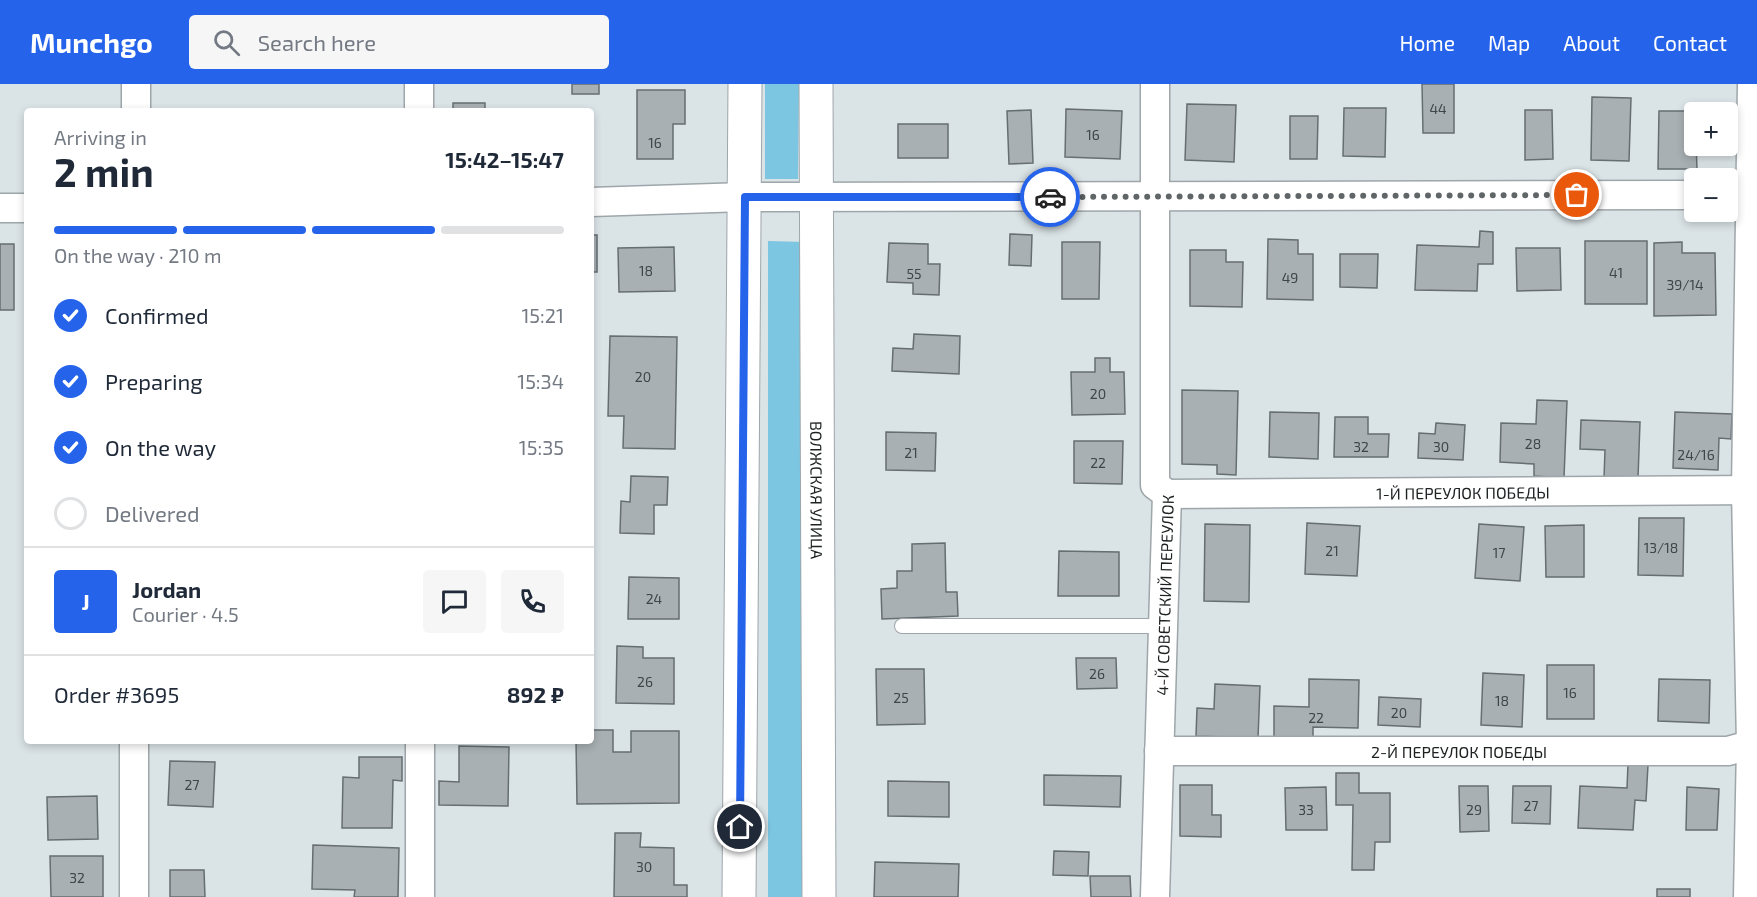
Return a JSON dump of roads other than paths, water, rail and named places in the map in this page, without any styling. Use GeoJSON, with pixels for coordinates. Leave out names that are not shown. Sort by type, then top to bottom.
{"type":"FeatureCollection","features":[{"type":"Feature","properties":{"kind":"main road"},"geometry":{"type":"LineString","coordinates":[[740,897],[745,84]]}},
{"type":"Feature","properties":{"kind":"main road","name":"ВОЛЖСКАЯ УЛИЦА"},"geometry":{"type":"LineString","coordinates":[[816,84],[819,897]]}},
{"type":"Feature","properties":{"kind":"street"},"geometry":{"type":"LineString","coordinates":[[136,84],[136,108]]}},
{"type":"Feature","properties":{"kind":"street"},"geometry":{"type":"LineString","coordinates":[[419,108],[420,84]]}},
{"type":"Feature","properties":{"kind":"street","name":"4-Й СОВЕТСКИЙ ПЕРЕУЛОК"},"geometry":{"type":"LineString","coordinates":[[1155,84],[1155,485],[1167,494],[1155,897]]}},
{"type":"Feature","properties":{"kind":"street"},"geometry":{"type":"LineString","coordinates":[[1748,897],[1754,744],[1746,194],[1752,84]]}},
{"type":"Feature","properties":{"kind":"street"},"geometry":{"type":"LineString","coordinates":[[594,202],[745,197],[1684,195]]}},
{"type":"Feature","properties":{"kind":"street"},"geometry":{"type":"LineString","coordinates":[[0,208],[24,208]]}},
{"type":"Feature","properties":{"kind":"street","name":"1-Й ПЕРЕУЛОК ПОБЕДЫ"},"geometry":{"type":"LineString","coordinates":[[1167,494],[1752,490]]}},
{"type":"Feature","properties":{"kind":"street"},"geometry":{"type":"LineString","coordinates":[[134,744],[134,897]]}},
{"type":"Feature","properties":{"kind":"street"},"geometry":{"type":"LineString","coordinates":[[420,744],[420,897]]}},
{"type":"Feature","properties":{"kind":"street","name":"2-Й ПЕРЕУЛОК ПОБЕДЫ"},"geometry":{"type":"LineString","coordinates":[[1159,751],[1728,751],[1754,744]]}},
{"type":"Feature","properties":{"kind":"lane"},"geometry":{"type":"LineString","coordinates":[[902,626],[1162,626]]}}]}
